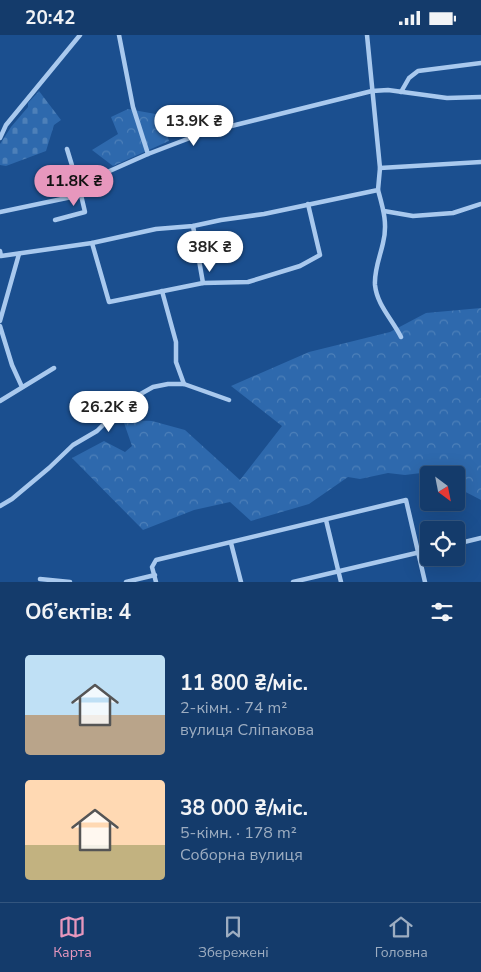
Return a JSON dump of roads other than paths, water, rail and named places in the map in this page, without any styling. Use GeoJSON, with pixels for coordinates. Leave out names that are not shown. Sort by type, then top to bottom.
{"type":"FeatureCollection","features":[{"type":"Feature","properties":{"kind":"street"},"geometry":{"type":"LineString","coordinates":[[0,138],[6,125],[80,35]]}},
{"type":"Feature","properties":{"kind":"street"},"geometry":{"type":"LineString","coordinates":[[119,35],[133,107],[148,155]]}},
{"type":"Feature","properties":{"kind":"street"},"geometry":{"type":"LineString","coordinates":[[367,35],[380,168],[378,190],[384,211],[386,229],[377,262],[375,284],[377,297],[401,337]]}},
{"type":"Feature","properties":{"kind":"street"},"geometry":{"type":"LineString","coordinates":[[401,92],[410,78],[418,71],[481,63]]}},
{"type":"Feature","properties":{"kind":"street"},"geometry":{"type":"LineString","coordinates":[[78,185],[203,133],[372,91],[401,92],[447,98],[481,97]]}},
{"type":"Feature","properties":{"kind":"street"},"geometry":{"type":"LineString","coordinates":[[55,220],[85,212],[67,149]]}},
{"type":"Feature","properties":{"kind":"street"},"geometry":{"type":"LineString","coordinates":[[380,168],[481,162]]}},
{"type":"Feature","properties":{"kind":"street"},"geometry":{"type":"LineString","coordinates":[[0,254],[19,254],[92,243],[156,229],[193,226],[264,214],[378,190]]}},
{"type":"Feature","properties":{"kind":"street"},"geometry":{"type":"LineString","coordinates":[[0,212],[81,195]]}},
{"type":"Feature","properties":{"kind":"street"},"geometry":{"type":"LineString","coordinates":[[92,243],[109,303],[203,283],[248,282],[300,266],[320,255],[308,204]]}},
{"type":"Feature","properties":{"kind":"street"},"geometry":{"type":"LineString","coordinates":[[384,211],[413,216],[453,213],[481,204]]}},
{"type":"Feature","properties":{"kind":"street"},"geometry":{"type":"LineString","coordinates":[[193,226],[203,283]]}},
{"type":"Feature","properties":{"kind":"street"},"geometry":{"type":"LineString","coordinates":[[0,321],[19,254]]}},
{"type":"Feature","properties":{"kind":"street"},"geometry":{"type":"LineString","coordinates":[[162,291],[176,341],[176,362],[184,385]]}},
{"type":"Feature","properties":{"kind":"street"},"geometry":{"type":"LineString","coordinates":[[0,326],[12,365],[22,387]]}},
{"type":"Feature","properties":{"kind":"street"},"geometry":{"type":"LineString","coordinates":[[0,401],[54,368]]}},
{"type":"Feature","properties":{"kind":"street"},"geometry":{"type":"LineString","coordinates":[[0,507],[12,499],[73,445],[97,431],[109,419],[125,411],[136,396],[153,387],[168,384],[184,385],[229,400]]}},
{"type":"Feature","properties":{"kind":"street"},"geometry":{"type":"LineString","coordinates":[[156,582],[152,567],[156,560],[406,500],[425,582]]}},
{"type":"Feature","properties":{"kind":"street"},"geometry":{"type":"LineString","coordinates":[[326,520],[341,582]]}},
{"type":"Feature","properties":{"kind":"street"},"geometry":{"type":"LineString","coordinates":[[465,542],[481,538]]}},
{"type":"Feature","properties":{"kind":"street"},"geometry":{"type":"LineString","coordinates":[[231,543],[241,582]]}},
{"type":"Feature","properties":{"kind":"street"},"geometry":{"type":"LineString","coordinates":[[293,582],[418,553]]}},
{"type":"Feature","properties":{"kind":"street"},"geometry":{"type":"LineString","coordinates":[[126,582],[154,575]]}},
{"type":"Feature","properties":{"kind":"street"},"geometry":{"type":"LineString","coordinates":[[40,579],[70,582]]}}]}
